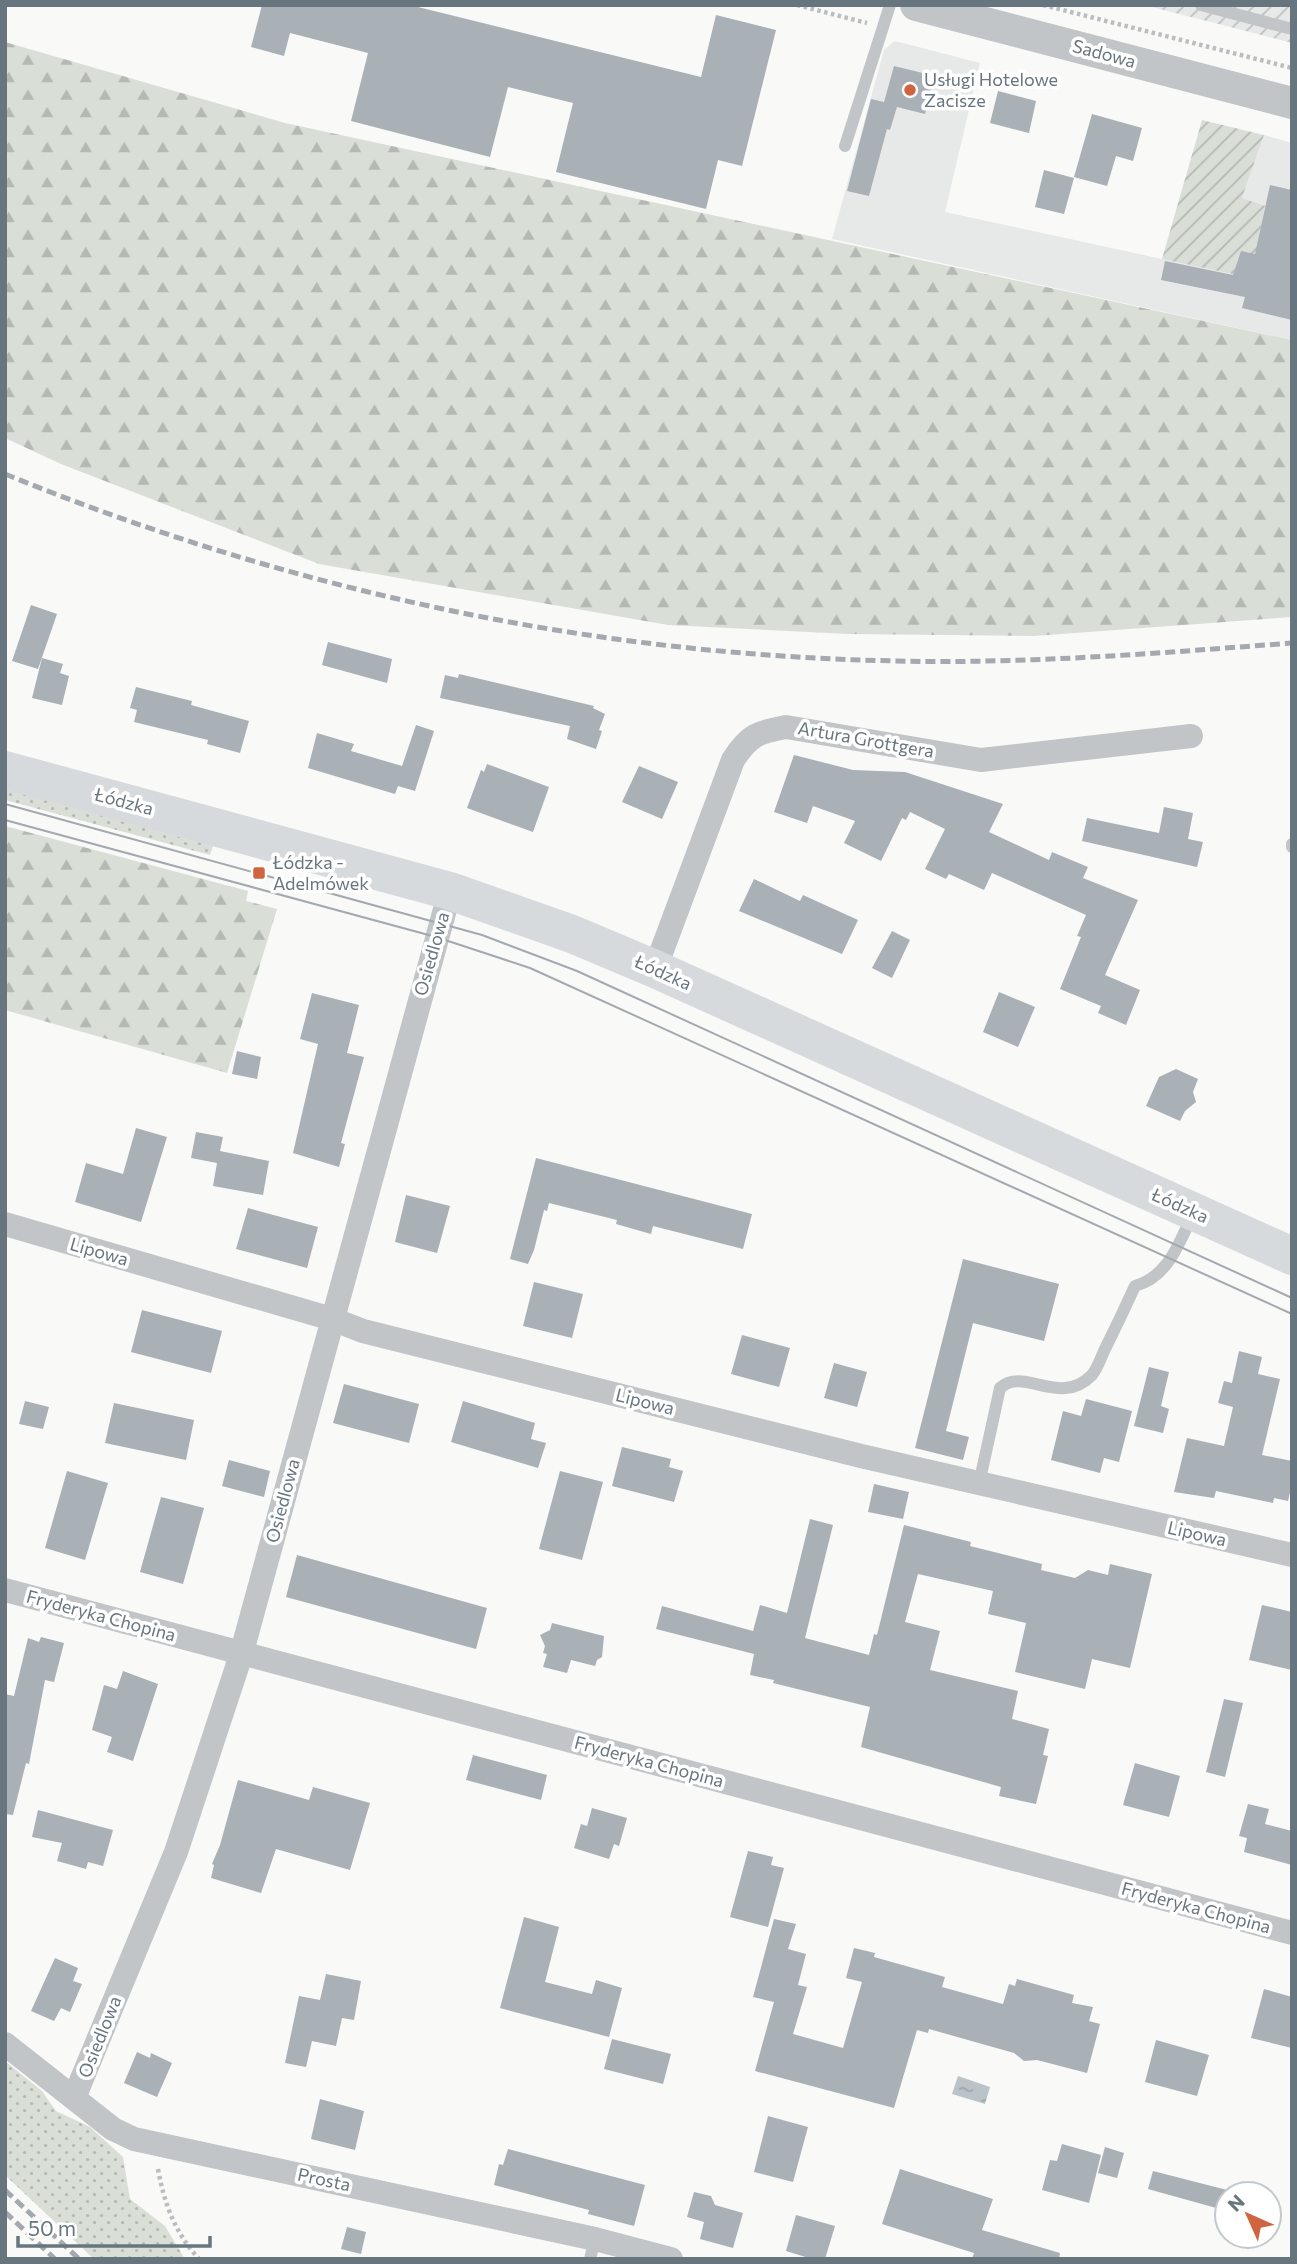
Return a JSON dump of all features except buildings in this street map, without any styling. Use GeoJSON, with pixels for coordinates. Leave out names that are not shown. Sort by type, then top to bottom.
{"type":"FeatureCollection","features":[{"type":"Feature","properties":{"kind":"main road","name":"Łódzka"},"geometry":{"type":"LineString","coordinates":[[5,770],[450,891],[572,934],[1292,1256]]}},
{"type":"Feature","properties":{"kind":"street","name":"Sadowa"},"geometry":{"type":"LineString","coordinates":[[916,5],[1292,103]]}},
{"type":"Feature","properties":{"kind":"street","name":"Artura Grottgera"},"geometry":{"type":"LineString","coordinates":[[655,969],[733,760],[743,745],[759,732],[786,727],[981,760],[1191,736]]}},
{"type":"Feature","properties":{"kind":"street","name":"Osiedlowa"},"geometry":{"type":"LineString","coordinates":[[75,2098],[176,1852],[242,1654],[450,891]]}},
{"type":"Feature","properties":{"kind":"street","name":"Lipowa"},"geometry":{"type":"LineString","coordinates":[[5,1224],[376,1334],[979,1485],[1292,1555]]}},
{"type":"Feature","properties":{"kind":"street","name":"Fryderyka Chopina"},"geometry":{"type":"LineString","coordinates":[[5,1590],[1292,1933]]}},
{"type":"Feature","properties":{"kind":"street","name":"Prosta"},"geometry":{"type":"LineString","coordinates":[[5,2044],[113,2129],[134,2139],[592,2249],[671,2259]]}},
{"type":"Feature","properties":{"kind":"lane"},"geometry":{"type":"LineString","coordinates":[[845,146],[890,5]]}},
{"type":"Feature","properties":{"kind":"lane"},"geometry":{"type":"LineString","coordinates":[[1201,5],[1292,29]]}},
{"type":"Feature","properties":{"kind":"lane"},"geometry":{"type":"LineString","coordinates":[[979,1485],[1000,1388],[1006,1382],[1016,1380],[1058,1389],[1078,1386],[1093,1374],[1135,1286],[1154,1279],[1162,1271],[1178,1246],[1193,1212]]}},
{"type":"Feature","properties":{"kind":"path"},"geometry":{"type":"LineString","coordinates":[[1043,5],[1292,68]]}},
{"type":"Feature","properties":{"kind":"path"},"geometry":{"type":"LineString","coordinates":[[157,2144],[161,2185],[174,2225],[199,2259]]}},
{"type":"Feature","properties":{"kind":"shaded area"},"geometry":{"type":"Polygon","coordinates":[[[1144,5],[1292,5],[1292,43],[1144,5]]]}},
{"type":"Feature","properties":{"kind":"shaded area"},"geometry":{"type":"Polygon","coordinates":[[[895,41],[980,63],[945,212],[1250,278],[1265,207],[1242,198],[1264,135],[1292,143],[1292,340],[832,239],[884,50],[895,41]]]}},
{"type":"Feature","properties":{"kind":"green space"},"geometry":{"type":"Polygon","coordinates":[[[5,42],[285,123],[1292,340],[1292,617],[1034,636],[849,634],[668,625],[319,564],[61,464],[5,438],[5,42]]]}},
{"type":"Feature","properties":{"kind":"green space"},"geometry":{"type":"Polygon","coordinates":[[[1202,120],[1264,135],[1242,198],[1265,206],[1251,278],[1162,259],[1202,120]]]}},
{"type":"Feature","properties":{"kind":"green space"},"geometry":{"type":"Polygon","coordinates":[[[5,789],[213,846],[210,855],[5,800],[5,789]]]}},
{"type":"Feature","properties":{"kind":"green space"},"geometry":{"type":"Polygon","coordinates":[[[5,826],[248,891],[246,901],[277,909],[227,1073],[5,1010],[5,826]]]}},
{"type":"Feature","properties":{"kind":"green space"},"geometry":{"type":"Polygon","coordinates":[[[5,2061],[42,2091],[56,2111],[90,2127],[123,2157],[130,2199],[165,2226],[185,2259],[94,2259],[5,2175],[5,2061]]]}},
{"type":"Feature","properties":{"kind":"water"},"geometry":{"type":"Polygon","coordinates":[[[958,2076],[990,2087],[985,2104],[952,2094],[958,2076]]]}},
{"type":"Feature","properties":{"kind":"tram line"},"geometry":{"type":"LineString","coordinates":[[5,804],[482,935],[577,971],[1292,1298]]}},
{"type":"Feature","properties":{"kind":"tram line"},"geometry":{"type":"LineString","coordinates":[[5,820],[436,937],[530,968],[1292,1314]]}},
{"type":"Feature","properties":{"kind":"railway"},"geometry":{"type":"LineString","coordinates":[[5,474],[112,515],[331,583],[442,609],[554,630],[668,646],[782,656],[897,661],[996,661],[1292,643]]}},
{"type":"Feature","properties":{"kind":"railway"},"geometry":{"type":"LineString","coordinates":[[5,2190],[79,2259]]}},
{"type":"Feature","properties":{"kind":"railway"},"geometry":{"type":"LineString","coordinates":[[5,2212],[55,2259]]}},
{"type":"Feature","properties":{"kind":"place","name":"Usługi Hotelowe Zacisze"},"geometry":{"type":"Point","coordinates":[910,90]}},
{"type":"Feature","properties":{"kind":"place","name":"Łódzka - Adelmówek"},"geometry":{"type":"Point","coordinates":[259,873]}}]}
